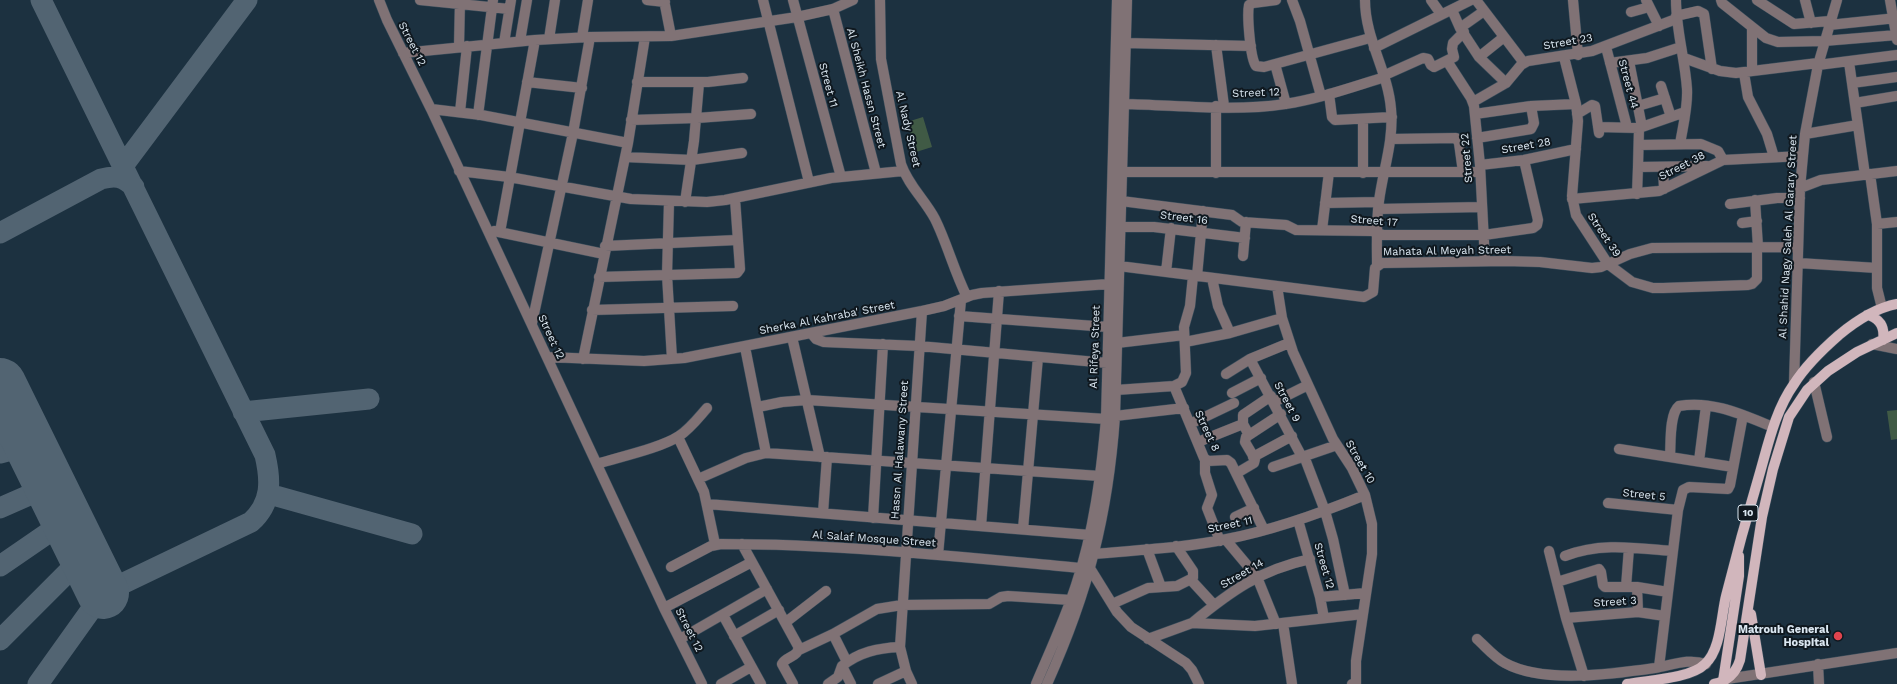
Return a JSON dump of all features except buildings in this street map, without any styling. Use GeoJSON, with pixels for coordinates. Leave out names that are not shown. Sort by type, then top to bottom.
{"type":"FeatureCollection","features":[{"type":"Feature","properties":{"kind":"main road","name":"10"},"geometry":{"type":"LineString","coordinates":[[1706,664],[1715,650],[1722,611],[1738,548],[1773,427],[1794,384],[1811,362],[1832,341],[1867,315],[1882,308],[1897,304]]}},
{"type":"Feature","properties":{"kind":"main road"},"geometry":{"type":"LineString","coordinates":[[1867,315],[1876,318],[1882,326],[1883,340]]}},
{"type":"Feature","properties":{"kind":"main road","name":"10"},"geometry":{"type":"LineString","coordinates":[[1722,682],[1735,671],[1740,660],[1762,517],[1782,438],[1794,408],[1814,382],[1842,361],[1872,344],[1897,333]]}},
{"type":"Feature","properties":{"kind":"main road"},"geometry":{"type":"LineString","coordinates":[[1722,682],[1740,572],[1738,548]]}},
{"type":"Feature","properties":{"kind":"main road"},"geometry":{"type":"LineString","coordinates":[[1749,606],[1761,679]]}},
{"type":"Feature","properties":{"kind":"main road"},"geometry":{"type":"LineString","coordinates":[[1627,684],[1690,673],[1706,664]]}},
{"type":"Feature","properties":{"kind":"street","name":"Street 12"},"geometry":{"type":"LineString","coordinates":[[379,0],[548,357],[664,608],[702,684]]}},
{"type":"Feature","properties":{"kind":"street"},"geometry":{"type":"LineString","coordinates":[[420,0],[510,5],[504,43]]}},
{"type":"Feature","properties":{"kind":"street"},"geometry":{"type":"LineString","coordinates":[[520,41],[527,0]]}},
{"type":"Feature","properties":{"kind":"street"},"geometry":{"type":"LineString","coordinates":[[549,39],[555,0]]}},
{"type":"Feature","properties":{"kind":"street"},"geometry":{"type":"LineString","coordinates":[[532,323],[582,88],[588,0]]}},
{"type":"Feature","properties":{"kind":"street"},"geometry":{"type":"LineString","coordinates":[[647,0],[665,1],[671,36]]}},
{"type":"Feature","properties":{"kind":"street"},"geometry":{"type":"LineString","coordinates":[[763,0],[809,182]]}},
{"type":"Feature","properties":{"kind":"street","name":"Street 11"},"geometry":{"type":"LineString","coordinates":[[793,0],[841,177]]}},
{"type":"Feature","properties":{"kind":"street"},"geometry":{"type":"LineString","coordinates":[[403,53],[549,39],[671,36],[797,17],[833,9],[853,0]]}},
{"type":"Feature","properties":{"kind":"street","name":"Al Nady Street"},"geometry":{"type":"LineString","coordinates":[[880,0],[881,59],[899,157],[903,171],[936,221],[964,298]]}},
{"type":"Feature","properties":{"kind":"street","name":"Al Rifeya Street"},"geometry":{"type":"LineString","coordinates":[[1047,684],[1053,658],[1071,600],[1094,554],[1106,500],[1110,418],[1107,363],[1112,281],[1118,0]]}},
{"type":"Feature","properties":{"kind":"street","name":"Al Rifeya Street"},"geometry":{"type":"LineString","coordinates":[[1036,684],[1053,658],[1080,604],[1090,534],[1116,390],[1118,343],[1112,281],[1119,266],[1127,0]]}},
{"type":"Feature","properties":{"kind":"street"},"geometry":{"type":"LineString","coordinates":[[1276,0],[1253,3],[1249,5],[1251,46],[1254,63],[1256,66],[1264,67],[1309,54],[1372,43],[1452,10],[1472,0]]}},
{"type":"Feature","properties":{"kind":"street"},"geometry":{"type":"LineString","coordinates":[[1292,0],[1300,21],[1309,54],[1333,119],[1392,117]]}},
{"type":"Feature","properties":{"kind":"street"},"geometry":{"type":"LineString","coordinates":[[1365,0],[1366,14],[1372,43],[1385,76],[1392,117],[1391,139],[1378,206],[1377,265]]}},
{"type":"Feature","properties":{"kind":"street"},"geometry":{"type":"LineString","coordinates":[[1431,0],[1441,14]]}},
{"type":"Feature","properties":{"kind":"street"},"geometry":{"type":"LineString","coordinates":[[1473,102],[1506,83],[1524,63],[1476,0]]}},
{"type":"Feature","properties":{"kind":"street"},"geometry":{"type":"LineString","coordinates":[[1573,0],[1578,54]]}},
{"type":"Feature","properties":{"kind":"street"},"geometry":{"type":"LineString","coordinates":[[1676,0],[1676,18],[1684,58],[1687,90],[1680,144]]}},
{"type":"Feature","properties":{"kind":"street"},"geometry":{"type":"LineString","coordinates":[[1721,0],[1722,3],[1766,38],[1778,42],[1897,37],[1895,18],[1890,0]]}},
{"type":"Feature","properties":{"kind":"street"},"geometry":{"type":"LineString","coordinates":[[1757,0],[1790,23],[1830,23],[1895,18]]}},
{"type":"Feature","properties":{"kind":"street"},"geometry":{"type":"LineString","coordinates":[[1805,0],[1811,23]]}},
{"type":"Feature","properties":{"kind":"street","name":"Al Shahid Nagy Saleh Al Garary Street"},"geometry":{"type":"LineString","coordinates":[[1794,384],[1802,156],[1818,64],[1837,0]]}},
{"type":"Feature","properties":{"kind":"street"},"geometry":{"type":"LineString","coordinates":[[460,2],[463,47],[460,112]]}},
{"type":"Feature","properties":{"kind":"street"},"geometry":{"type":"LineString","coordinates":[[1631,12],[1647,3],[1660,26]]}},
{"type":"Feature","properties":{"kind":"street"},"geometry":{"type":"LineString","coordinates":[[478,115],[492,4]]}},
{"type":"Feature","properties":{"kind":"street","name":"Al Sheikh Hassn Street"},"geometry":{"type":"LineString","coordinates":[[833,9],[876,173]]}},
{"type":"Feature","properties":{"kind":"street"},"geometry":{"type":"LineString","coordinates":[[1452,10],[1462,30],[1479,57],[1506,83]]}},
{"type":"Feature","properties":{"kind":"street"},"geometry":{"type":"LineString","coordinates":[[1446,61],[1454,57],[1452,49],[1453,43],[1462,30],[1484,11]]}},
{"type":"Feature","properties":{"kind":"street","name":"Street 23"},"geometry":{"type":"LineString","coordinates":[[1524,63],[1536,59],[1564,57],[1606,47],[1660,26],[1676,18],[1698,11],[1704,14],[1712,68]]}},
{"type":"Feature","properties":{"kind":"street"},"geometry":{"type":"LineString","coordinates":[[1752,27],[1748,72],[1748,98],[1767,134],[1774,157]]}},
{"type":"Feature","properties":{"kind":"street"},"geometry":{"type":"LineString","coordinates":[[583,359],[604,250],[628,144],[644,37]]}},
{"type":"Feature","properties":{"kind":"street"},"geometry":{"type":"LineString","coordinates":[[1479,57],[1504,37]]}},
{"type":"Feature","properties":{"kind":"street"},"geometry":{"type":"LineString","coordinates":[[500,232],[535,40]]}},
{"type":"Feature","properties":{"kind":"street"},"geometry":{"type":"LineString","coordinates":[[1125,43],[1251,46]]}},
{"type":"Feature","properties":{"kind":"street"},"geometry":{"type":"LineString","coordinates":[[1216,45],[1220,106],[1216,173]]}},
{"type":"Feature","properties":{"kind":"street","name":"Street 44"},"geometry":{"type":"LineString","coordinates":[[1606,47],[1627,128]]}},
{"type":"Feature","properties":{"kind":"street"},"geometry":{"type":"LineString","coordinates":[[1610,63],[1629,61],[1681,48]]}},
{"type":"Feature","properties":{"kind":"street"},"geometry":{"type":"LineString","coordinates":[[1684,58],[1728,73],[1849,62],[1897,55]]}},
{"type":"Feature","properties":{"kind":"street","name":"Street 39"},"geometry":{"type":"LineString","coordinates":[[1564,57],[1577,109],[1576,149],[1572,199],[1576,214],[1608,264],[1632,282],[1653,288],[1748,285],[1752,284],[1757,279],[1758,247]]}},
{"type":"Feature","properties":{"kind":"street","name":"Street 12"},"geometry":{"type":"LineString","coordinates":[[1124,104],[1220,106],[1286,104],[1325,95],[1385,76],[1423,58],[1428,59],[1434,67],[1446,61]]}},
{"type":"Feature","properties":{"kind":"street","name":"Street 22"},"geometry":{"type":"LineString","coordinates":[[1446,61],[1473,102],[1480,169],[1485,261]]}},
{"type":"Feature","properties":{"kind":"street"},"geometry":{"type":"LineString","coordinates":[[1629,61],[1635,87],[1641,128],[1637,194]]}},
{"type":"Feature","properties":{"kind":"street"},"geometry":{"type":"LineString","coordinates":[[1849,62],[1854,103],[1867,175],[1878,224],[1877,288],[1882,308]]}},
{"type":"Feature","properties":{"kind":"street"},"geometry":{"type":"LineString","coordinates":[[1275,64],[1286,104]]}},
{"type":"Feature","properties":{"kind":"street"},"geometry":{"type":"LineString","coordinates":[[1852,83],[1897,77]]}},
{"type":"Feature","properties":{"kind":"street"},"geometry":{"type":"LineString","coordinates":[[637,82],[699,83],[743,78]]}},
{"type":"Feature","properties":{"kind":"street"},"geometry":{"type":"LineString","coordinates":[[527,82],[582,88]]}},
{"type":"Feature","properties":{"kind":"street"},"geometry":{"type":"LineString","coordinates":[[685,202],[697,118],[699,83]]}},
{"type":"Feature","properties":{"kind":"street"},"geometry":{"type":"LineString","coordinates":[[1661,86],[1671,117]]}},
{"type":"Feature","properties":{"kind":"street"},"geometry":{"type":"LineString","coordinates":[[1618,90],[1635,87]]}},
{"type":"Feature","properties":{"kind":"street"},"geometry":{"type":"LineString","coordinates":[[1854,103],[1897,96]]}},
{"type":"Feature","properties":{"kind":"street"},"geometry":{"type":"LineString","coordinates":[[1623,110],[1638,107],[1665,98]]}},
{"type":"Feature","properties":{"kind":"street"},"geometry":{"type":"LineString","coordinates":[[1475,114],[1531,106],[1577,109],[1592,105],[1595,106],[1598,130],[1641,128],[1685,112]]}},
{"type":"Feature","properties":{"kind":"street"},"geometry":{"type":"LineString","coordinates":[[1477,138],[1531,129],[1534,122],[1531,106]]}},
{"type":"Feature","properties":{"kind":"street"},"geometry":{"type":"LineString","coordinates":[[431,109],[478,115],[628,144]]}},
{"type":"Feature","properties":{"kind":"street"},"geometry":{"type":"LineString","coordinates":[[631,120],[697,118],[751,114]]}},
{"type":"Feature","properties":{"kind":"street"},"geometry":{"type":"LineString","coordinates":[[1363,119],[1363,172]]}},
{"type":"Feature","properties":{"kind":"street"},"geometry":{"type":"LineString","coordinates":[[1805,134],[1858,125]]}},
{"type":"Feature","properties":{"kind":"street"},"geometry":{"type":"LineString","coordinates":[[1391,139],[1456,138],[1459,143],[1463,172]]}},
{"type":"Feature","properties":{"kind":"street"},"geometry":{"type":"LineString","coordinates":[[1639,145],[1707,145],[1718,151],[1723,160]]}},
{"type":"Feature","properties":{"kind":"street","name":"Street 28"},"geometry":{"type":"LineString","coordinates":[[1122,172],[1463,172],[1576,149]]}},
{"type":"Feature","properties":{"kind":"street"},"geometry":{"type":"LineString","coordinates":[[625,157],[692,160],[742,153]]}},
{"type":"Feature","properties":{"kind":"street","name":"Street 38"},"geometry":{"type":"LineString","coordinates":[[1572,199],[1654,192],[1664,189],[1723,160],[1802,156]]}},
{"type":"Feature","properties":{"kind":"street","name":"Street 17"},"geometry":{"type":"LineString","coordinates":[[1121,201],[1232,215],[1246,222],[1286,224],[1296,230],[1372,230],[1383,235],[1484,235],[1533,228],[1538,225],[1524,160]]}},
{"type":"Feature","properties":{"kind":"street"},"geometry":{"type":"LineString","coordinates":[[1638,167],[1709,166]]}},
{"type":"Feature","properties":{"kind":"street"},"geometry":{"type":"LineString","coordinates":[[1663,167],[1664,189]]}},
{"type":"Feature","properties":{"kind":"street"},"geometry":{"type":"LineString","coordinates":[[459,171],[509,177],[616,198],[669,202],[712,202],[735,199],[809,182],[841,177],[903,171]]}},
{"type":"Feature","properties":{"kind":"street"},"geometry":{"type":"LineString","coordinates":[[1730,204],[1800,193],[1821,180],[1897,171]]}},
{"type":"Feature","properties":{"kind":"street"},"geometry":{"type":"LineString","coordinates":[[1322,230],[1330,172]]}},
{"type":"Feature","properties":{"kind":"street"},"geometry":{"type":"LineString","coordinates":[[599,277],[737,273],[740,269],[735,199]]}},
{"type":"Feature","properties":{"kind":"street"},"geometry":{"type":"LineString","coordinates":[[1755,200],[1758,247]]}},
{"type":"Feature","properties":{"kind":"street"},"geometry":{"type":"LineString","coordinates":[[669,202],[667,275],[672,359]]}},
{"type":"Feature","properties":{"kind":"street"},"geometry":{"type":"LineString","coordinates":[[1325,203],[1378,206],[1482,207]]}},
{"type":"Feature","properties":{"kind":"street"},"geometry":{"type":"LineString","coordinates":[[1116,390],[1174,386],[1178,385],[1185,378],[1186,364],[1184,338],[1195,276],[1203,211]]}},
{"type":"Feature","properties":{"kind":"street"},"geometry":{"type":"LineString","coordinates":[[1742,224],[1757,221]]}},
{"type":"Feature","properties":{"kind":"street"},"geometry":{"type":"LineString","coordinates":[[1243,256],[1246,222]]}},
{"type":"Feature","properties":{"kind":"street"},"geometry":{"type":"LineString","coordinates":[[1878,224],[1897,222]]}},
{"type":"Feature","properties":{"kind":"street","name":"Street 16"},"geometry":{"type":"LineString","coordinates":[[1120,226],[1170,228],[1245,238]]}},
{"type":"Feature","properties":{"kind":"street"},"geometry":{"type":"LineString","coordinates":[[1166,272],[1170,228]]}},
{"type":"Feature","properties":{"kind":"street"},"geometry":{"type":"LineString","coordinates":[[487,230],[550,243],[604,250],[667,242],[737,240]]}},
{"type":"Feature","properties":{"kind":"street","name":"Mahata Al Meyah Street"},"geometry":{"type":"LineString","coordinates":[[1119,266],[1367,296],[1373,292],[1374,271],[1377,265],[1382,263],[1523,261],[1588,268],[1608,264],[1630,254],[1652,248],[1798,247]]}},
{"type":"Feature","properties":{"kind":"street"},"geometry":{"type":"LineString","coordinates":[[1798,263],[1877,268]]}},
{"type":"Feature","properties":{"kind":"street"},"geometry":{"type":"LineString","coordinates":[[1212,278],[1218,306],[1230,333]]}},
{"type":"Feature","properties":{"kind":"street","name":"Sherka Al Kahraba' Street"},"geometry":{"type":"LineString","coordinates":[[548,357],[644,361],[672,359],[745,347],[922,311],[977,293],[1112,281]]}},
{"type":"Feature","properties":{"kind":"street","name":"Street 10"},"geometry":{"type":"LineString","coordinates":[[1277,286],[1282,318],[1289,343],[1337,445],[1352,468],[1370,509],[1373,539],[1354,684]]}},
{"type":"Feature","properties":{"kind":"street"},"geometry":{"type":"LineString","coordinates":[[981,526],[999,291]]}},
{"type":"Feature","properties":{"kind":"street"},"geometry":{"type":"LineString","coordinates":[[938,555],[959,316],[964,298]]}},
{"type":"Feature","properties":{"kind":"street"},"geometry":{"type":"LineString","coordinates":[[592,310],[733,306]]}},
{"type":"Feature","properties":{"kind":"street","name":"Hassn Al Halawany Street"},"geometry":{"type":"LineString","coordinates":[[912,684],[906,671],[900,647],[922,311]]}},
{"type":"Feature","properties":{"kind":"street"},"geometry":{"type":"LineString","coordinates":[[959,316],[1108,327]]}},
{"type":"Feature","properties":{"kind":"street"},"geometry":{"type":"LineString","coordinates":[[1118,343],[1230,333],[1282,318]]}},
{"type":"Feature","properties":{"kind":"street"},"geometry":{"type":"LineString","coordinates":[[811,333],[816,339],[824,342],[919,346],[1107,363]]}},
{"type":"Feature","properties":{"kind":"street"},"geometry":{"type":"LineString","coordinates":[[792,337],[807,400],[824,457],[823,513]]}},
{"type":"Feature","properties":{"kind":"street"},"geometry":{"type":"LineString","coordinates":[[1226,374],[1250,359],[1289,343]]}},
{"type":"Feature","properties":{"kind":"street"},"geometry":{"type":"LineString","coordinates":[[874,518],[883,344]]}},
{"type":"Feature","properties":{"kind":"street"},"geometry":{"type":"LineString","coordinates":[[1872,344],[1897,349]]}},
{"type":"Feature","properties":{"kind":"street"},"geometry":{"type":"LineString","coordinates":[[745,347],[766,453]]}},
{"type":"Feature","properties":{"kind":"street"},"geometry":{"type":"LineString","coordinates":[[1024,529],[1038,357]]}},
{"type":"Feature","properties":{"kind":"street","name":"Street 9"},"geometry":{"type":"LineString","coordinates":[[1250,359],[1303,456],[1325,511],[1334,539],[1345,595]]}},
{"type":"Feature","properties":{"kind":"street"},"geometry":{"type":"LineString","coordinates":[[1190,424],[1233,398],[1261,378]]}},
{"type":"Feature","properties":{"kind":"street"},"geometry":{"type":"LineString","coordinates":[[1814,382],[1827,437]]}},
{"type":"Feature","properties":{"kind":"street"},"geometry":{"type":"LineString","coordinates":[[1249,435],[1243,424],[1242,418],[1244,412],[1308,385]]}},
{"type":"Feature","properties":{"kind":"street","name":"Street 8"},"geometry":{"type":"LineString","coordinates":[[1174,386],[1205,460],[1230,461],[1264,530]]}},
{"type":"Feature","properties":{"kind":"street"},"geometry":{"type":"LineString","coordinates":[[758,407],[782,402],[807,400],[1110,418],[1184,408]]}},
{"type":"Feature","properties":{"kind":"street"},"geometry":{"type":"LineString","coordinates":[[1670,456],[1673,416],[1676,409],[1683,406],[1706,406],[1721,408],[1773,427]]}},
{"type":"Feature","properties":{"kind":"street"},"geometry":{"type":"LineString","coordinates":[[1699,461],[1706,406]]}},
{"type":"Feature","properties":{"kind":"street"},"geometry":{"type":"LineString","coordinates":[[597,464],[665,443],[678,437],[688,429],[707,408]]}},
{"type":"Feature","properties":{"kind":"street"},"geometry":{"type":"LineString","coordinates":[[1237,474],[1254,464],[1255,461],[1245,442],[1246,437],[1281,414]]}},
{"type":"Feature","properties":{"kind":"street"},"geometry":{"type":"LineString","coordinates":[[1659,667],[1672,551],[1678,510],[1685,488],[1728,488],[1734,467],[1743,415]]}},
{"type":"Feature","properties":{"kind":"street"},"geometry":{"type":"LineString","coordinates":[[1198,442],[1243,424]]}},
{"type":"Feature","properties":{"kind":"street"},"geometry":{"type":"LineString","coordinates":[[1253,457],[1292,436]]}},
{"type":"Feature","properties":{"kind":"street"},"geometry":{"type":"LineString","coordinates":[[678,437],[698,479],[707,504],[715,544]]}},
{"type":"Feature","properties":{"kind":"street"},"geometry":{"type":"LineString","coordinates":[[1273,467],[1337,445]]}},
{"type":"Feature","properties":{"kind":"street"},"geometry":{"type":"LineString","coordinates":[[1619,449],[1734,467]]}},
{"type":"Feature","properties":{"kind":"street"},"geometry":{"type":"LineString","coordinates":[[698,479],[746,458],[766,453],[1100,476]]}},
{"type":"Feature","properties":{"kind":"street"},"geometry":{"type":"LineString","coordinates":[[1205,460],[1205,473],[1212,495],[1207,508],[1223,540],[1257,577],[1280,623],[1292,684]]}},
{"type":"Feature","properties":{"kind":"street","name":"Street 11"},"geometry":{"type":"LineString","coordinates":[[1094,554],[1223,540],[1298,520],[1365,495]]}},
{"type":"Feature","properties":{"kind":"street","name":"Street 5"},"geometry":{"type":"LineString","coordinates":[[1608,502],[1678,510]]}},
{"type":"Feature","properties":{"kind":"street"},"geometry":{"type":"LineString","coordinates":[[707,504],[1090,534]]}},
{"type":"Feature","properties":{"kind":"street"},"geometry":{"type":"LineString","coordinates":[[1235,517],[1254,508]]}},
{"type":"Feature","properties":{"kind":"street","name":"Street 12"},"geometry":{"type":"LineString","coordinates":[[1298,520],[1310,559],[1324,618]]}},
{"type":"Feature","properties":{"kind":"street","name":"Al Salaf Mosque Street"},"geometry":{"type":"LineString","coordinates":[[671,567],[715,544],[742,544],[938,555],[1086,569]]}},
{"type":"Feature","properties":{"kind":"street"},"geometry":{"type":"LineString","coordinates":[[742,544],[786,622],[799,650]]}},
{"type":"Feature","properties":{"kind":"street"},"geometry":{"type":"LineString","coordinates":[[1112,604],[1148,588],[1177,586],[1191,580],[1194,574],[1176,546]]}},
{"type":"Feature","properties":{"kind":"street"},"geometry":{"type":"LineString","coordinates":[[1565,556],[1577,551],[1600,546],[1672,551]]}},
{"type":"Feature","properties":{"kind":"street"},"geometry":{"type":"LineString","coordinates":[[1148,548],[1161,587]]}},
{"type":"Feature","properties":{"kind":"street"},"geometry":{"type":"LineString","coordinates":[[1629,548],[1632,587],[1638,612]]}},
{"type":"Feature","properties":{"kind":"street"},"geometry":{"type":"LineString","coordinates":[[1549,551],[1566,618],[1584,676]]}},
{"type":"Feature","properties":{"kind":"street","name":"Street 14"},"geometry":{"type":"LineString","coordinates":[[1192,623],[1214,605],[1257,577],[1283,566],[1310,559]]}},
{"type":"Feature","properties":{"kind":"street"},"geometry":{"type":"LineString","coordinates":[[664,608],[752,562]]}},
{"type":"Feature","properties":{"kind":"street"},"geometry":{"type":"LineString","coordinates":[[1086,569],[1124,620],[1189,666],[1199,684]]}},
{"type":"Feature","properties":{"kind":"street"},"geometry":{"type":"LineString","coordinates":[[1557,582],[1598,569],[1601,571],[1602,583],[1605,587],[1632,587],[1668,592]]}},
{"type":"Feature","properties":{"kind":"street"},"geometry":{"type":"LineString","coordinates":[[1191,580],[1214,605]]}},
{"type":"Feature","properties":{"kind":"street"},"geometry":{"type":"LineString","coordinates":[[680,639],[723,616],[767,589]]}},
{"type":"Feature","properties":{"kind":"street"},"geometry":{"type":"LineString","coordinates":[[786,622],[826,591]]}},
{"type":"Feature","properties":{"kind":"street"},"geometry":{"type":"LineString","coordinates":[[1320,597],[1366,593]]}},
{"type":"Feature","properties":{"kind":"street"},"geometry":{"type":"LineString","coordinates":[[793,684],[782,664],[784,660],[797,654],[799,650],[833,634],[871,611],[902,605],[989,604],[1001,597],[1008,596],[1071,600]]}},
{"type":"Feature","properties":{"kind":"street"},"geometry":{"type":"LineString","coordinates":[[734,636],[779,610]]}},
{"type":"Feature","properties":{"kind":"street","name":"Street 3"},"geometry":{"type":"LineString","coordinates":[[1566,618],[1638,612],[1665,616]]}},
{"type":"Feature","properties":{"kind":"street"},"geometry":{"type":"LineString","coordinates":[[1148,638],[1192,623],[1244,626],[1363,614]]}},
{"type":"Feature","properties":{"kind":"street"},"geometry":{"type":"LineString","coordinates":[[723,616],[761,684]]}},
{"type":"Feature","properties":{"kind":"street"},"geometry":{"type":"LineString","coordinates":[[833,634],[851,684]]}},
{"type":"Feature","properties":{"kind":"street"},"geometry":{"type":"LineString","coordinates":[[1477,639],[1497,658],[1514,668],[1534,673],[1584,676],[1659,667],[1689,660],[1706,664]]}},
{"type":"Feature","properties":{"kind":"street"},"geometry":{"type":"LineString","coordinates":[[828,684],[838,677],[844,664],[872,650],[900,647]]}},
{"type":"Feature","properties":{"kind":"street"},"geometry":{"type":"LineString","coordinates":[[1722,682],[1761,679],[1818,664],[1897,653]]}},
{"type":"Feature","properties":{"kind":"street"},"geometry":{"type":"LineString","coordinates":[[1818,664],[1819,684]]}},
{"type":"Feature","properties":{"kind":"street"},"geometry":{"type":"LineString","coordinates":[[720,684],[751,667]]}},
{"type":"Feature","properties":{"kind":"street"},"geometry":{"type":"LineString","coordinates":[[878,684],[906,671]]}},
{"type":"Feature","properties":{"kind":"green space"},"geometry":{"type":"Polygon","coordinates":[[[923,117],[932,147],[916,152],[907,122],[923,117]]]}},
{"type":"Feature","properties":{"kind":"green space"},"geometry":{"type":"Polygon","coordinates":[[[1897,410],[1897,439],[1891,440],[1887,411],[1897,410]]]}},
{"type":"Feature","properties":{"kind":"taxiway"},"geometry":{"type":"LineString","coordinates":[[38,684],[103,593],[251,522],[263,507],[269,483],[265,455],[41,0]]}},
{"type":"Feature","properties":{"kind":"taxiway"},"geometry":{"type":"LineString","coordinates":[[123,166],[247,0]]}},
{"type":"Feature","properties":{"kind":"taxiway"},"geometry":{"type":"LineString","coordinates":[[0,233],[101,179],[119,177],[134,187]]}},
{"type":"Feature","properties":{"kind":"taxiway"},"geometry":{"type":"LineString","coordinates":[[243,412],[369,399]]}},
{"type":"Feature","properties":{"kind":"taxiway"},"geometry":{"type":"LineString","coordinates":[[0,453],[30,445]]}},
{"type":"Feature","properties":{"kind":"taxiway"},"geometry":{"type":"LineString","coordinates":[[0,508],[50,486]]}},
{"type":"Feature","properties":{"kind":"taxiway"},"geometry":{"type":"LineString","coordinates":[[269,494],[412,534]]}},
{"type":"Feature","properties":{"kind":"taxiway"},"geometry":{"type":"LineString","coordinates":[[0,566],[67,520]]}},
{"type":"Feature","properties":{"kind":"taxiway"},"geometry":{"type":"LineString","coordinates":[[0,640],[84,556]]}},
{"type":"Feature","properties":{"kind":"runway"},"geometry":{"type":"LineString","coordinates":[[0,384],[103,593]]}},
{"type":"Feature","properties":{"kind":"place","name":"Matrouh General Hospital"},"geometry":{"type":"Point","coordinates":[1838,636]}}]}
